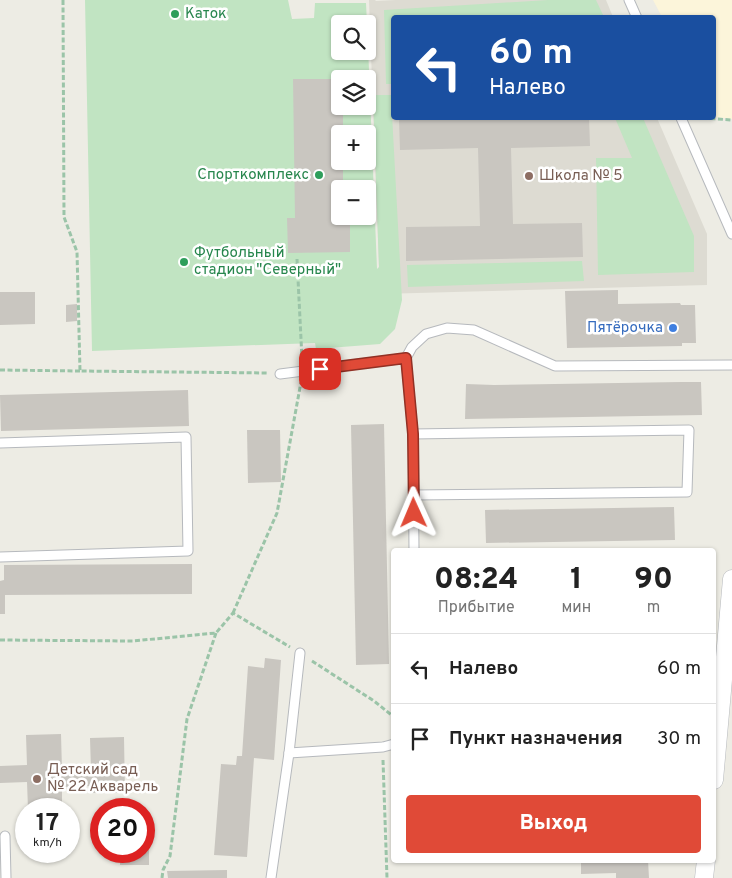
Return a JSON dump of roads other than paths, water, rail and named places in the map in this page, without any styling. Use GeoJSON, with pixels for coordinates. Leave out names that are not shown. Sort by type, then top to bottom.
{"type":"FeatureCollection","features":[{"type":"Feature","properties":{"kind":"street"},"geometry":{"type":"LineString","coordinates":[[716,758],[732,579]]}},
{"type":"Feature","properties":{"kind":"street"},"geometry":{"type":"LineString","coordinates":[[704,878],[706,863]]}},
{"type":"Feature","properties":{"kind":"lane"},"geometry":{"type":"LineString","coordinates":[[629,0],[636,15]]}},
{"type":"Feature","properties":{"kind":"lane"},"geometry":{"type":"LineString","coordinates":[[681,120],[732,234]]}},
{"type":"Feature","properties":{"kind":"lane"},"geometry":{"type":"LineString","coordinates":[[414,548],[413,434],[406,358],[412,347],[426,334],[447,328],[474,330],[555,366],[732,365]]}},
{"type":"Feature","properties":{"kind":"lane"},"geometry":{"type":"LineString","coordinates":[[280,374],[406,358]]}},
{"type":"Feature","properties":{"kind":"lane"},"geometry":{"type":"LineString","coordinates":[[413,434],[689,430],[687,492],[414,495]]}},
{"type":"Feature","properties":{"kind":"lane"},"geometry":{"type":"LineString","coordinates":[[0,443],[186,437],[188,550],[0,558]]}},
{"type":"Feature","properties":{"kind":"lane"},"geometry":{"type":"LineString","coordinates":[[271,878],[289,753],[300,653]]}},
{"type":"Feature","properties":{"kind":"lane"},"geometry":{"type":"LineString","coordinates":[[289,753],[383,747],[391,745]]}},
{"type":"Feature","properties":{"kind":"lane"},"geometry":{"type":"LineString","coordinates":[[5,836],[6,878]]}},
{"type":"Feature","properties":{"kind":"place","name":"Каток"},"geometry":{"type":"Point","coordinates":[175,14]}},
{"type":"Feature","properties":{"kind":"place","name":"Спорткомплекс"},"geometry":{"type":"Point","coordinates":[319,175]}},
{"type":"Feature","properties":{"kind":"place","name":"Школа № 5"},"geometry":{"type":"Point","coordinates":[529,176]}},
{"type":"Feature","properties":{"kind":"place","name":"Футбольный стадион \"Северный\""},"geometry":{"type":"Point","coordinates":[184,262]}},
{"type":"Feature","properties":{"kind":"place","name":"Пятёрочка"},"geometry":{"type":"Point","coordinates":[673,328]}},
{"type":"Feature","properties":{"kind":"place","name":"Детский сад № 22 Акварель"},"geometry":{"type":"Point","coordinates":[37,779]}}]}
